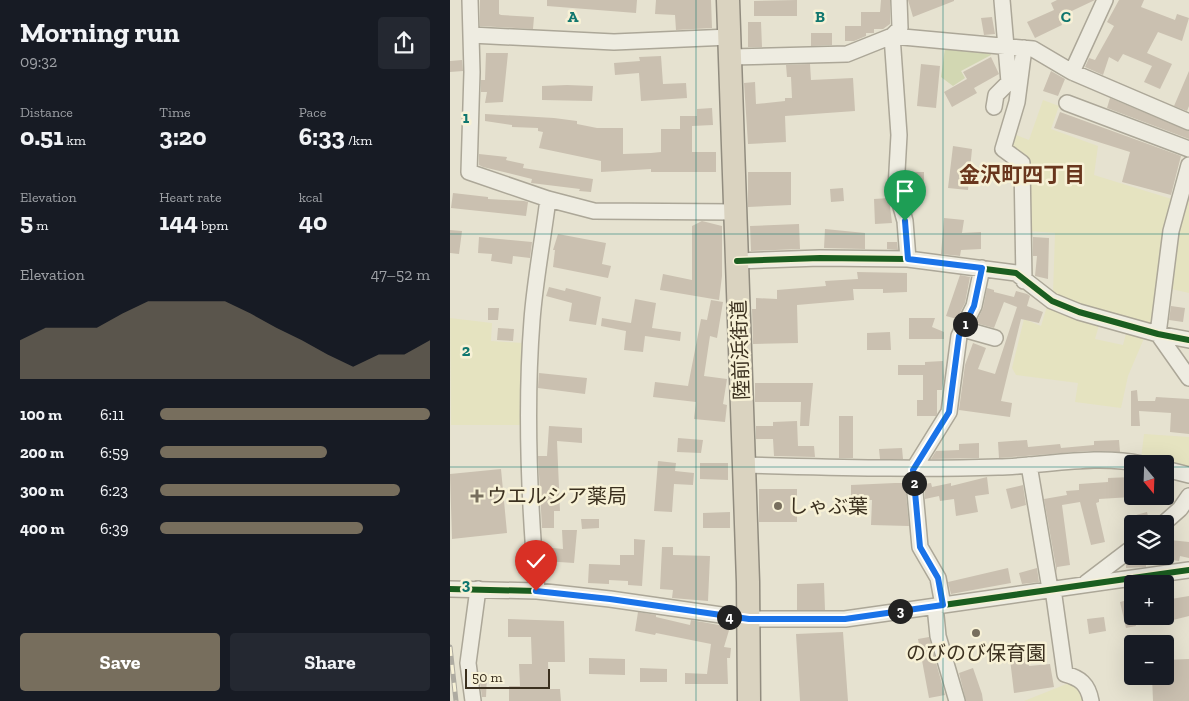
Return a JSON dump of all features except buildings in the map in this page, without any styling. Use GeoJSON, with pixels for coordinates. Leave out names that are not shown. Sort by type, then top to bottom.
{"type":"FeatureCollection","features":[{"type":"Feature","properties":{"kind":"highway","name":"陸前浜街道"},"geometry":{"type":"LineString","coordinates":[[728,0],[749,619],[749,701]]}},
{"type":"Feature","properties":{"kind":"street"},"geometry":{"type":"LineString","coordinates":[[470,0],[469,172],[548,199],[594,211],[735,212]]}},
{"type":"Feature","properties":{"kind":"street"},"geometry":{"type":"LineString","coordinates":[[471,35],[847,54],[892,36],[900,28],[899,0]]}},
{"type":"Feature","properties":{"kind":"street"},"geometry":{"type":"LineString","coordinates":[[994,106],[996,96],[1009,82],[1002,0]]}},
{"type":"Feature","properties":{"kind":"street"},"geometry":{"type":"LineString","coordinates":[[1072,72],[1105,0]]}},
{"type":"Feature","properties":{"kind":"street"},"geometry":{"type":"LineString","coordinates":[[892,36],[1033,49],[1072,72],[1189,122]]}},
{"type":"Feature","properties":{"kind":"street"},"geometry":{"type":"LineString","coordinates":[[892,36],[899,135],[896,189],[905,221],[908,259]]}},
{"type":"Feature","properties":{"kind":"street"},"geometry":{"type":"LineString","coordinates":[[1024,48],[1018,102],[1003,149],[1022,163],[1024,281]]}},
{"type":"Feature","properties":{"kind":"street"},"geometry":{"type":"LineString","coordinates":[[1068,103],[1189,149]]}},
{"type":"Feature","properties":{"kind":"street"},"geometry":{"type":"LineString","coordinates":[[1189,165],[1171,231],[1158,334],[1189,378]]}},
{"type":"Feature","properties":{"kind":"street"},"geometry":{"type":"LineString","coordinates":[[536,591],[529,505],[529,387],[532,319],[548,199]]}},
{"type":"Feature","properties":{"kind":"street"},"geometry":{"type":"LineString","coordinates":[[738,261],[820,258],[908,259],[1016,273],[1052,301],[1079,312],[1158,334],[1189,340]]}},
{"type":"Feature","properties":{"kind":"street"},"geometry":{"type":"LineString","coordinates":[[957,701],[938,636],[938,578],[920,547],[913,470],[949,412],[959,336],[974,306],[982,268]]}},
{"type":"Feature","properties":{"kind":"street"},"geometry":{"type":"LineString","coordinates":[[962,329],[994,339]]}},
{"type":"Feature","properties":{"kind":"street"},"geometry":{"type":"LineString","coordinates":[[743,465],[913,470],[1124,460]]}},
{"type":"Feature","properties":{"kind":"street"},"geometry":{"type":"LineString","coordinates":[[1029,465],[1065,674],[1078,677],[1089,690],[1091,701]]}},
{"type":"Feature","properties":{"kind":"street"},"geometry":{"type":"LineString","coordinates":[[1174,471],[1189,475]]}},
{"type":"Feature","properties":{"kind":"street"},"geometry":{"type":"LineString","coordinates":[[1173,515],[1189,496]]}},
{"type":"Feature","properties":{"kind":"street"},"geometry":{"type":"LineString","coordinates":[[1084,584],[1124,554]]}},
{"type":"Feature","properties":{"kind":"street"},"geometry":{"type":"LineString","coordinates":[[450,588],[536,591],[610,599],[749,619],[845,619],[1189,570]]}},
{"type":"Feature","properties":{"kind":"street"},"geometry":{"type":"LineString","coordinates":[[473,701],[468,663],[478,589]]}},
{"type":"Feature","properties":{"kind":"shaded area"},"geometry":{"type":"Polygon","coordinates":[[[1043,100],[1059,106],[1051,129],[1098,146],[1094,175],[1175,200],[1155,328],[1074,305],[1053,294],[1055,233],[1029,231],[1023,156],[1007,147],[1011,133],[1029,140],[1043,100]]]}},
{"type":"Feature","properties":{"kind":"shaded area"},"geometry":{"type":"Polygon","coordinates":[[[1189,176],[1189,293],[1167,288],[1189,176]]]}},
{"type":"Feature","properties":{"kind":"shaded area"},"geometry":{"type":"Polygon","coordinates":[[[1048,303],[1100,322],[1095,339],[1123,345],[1127,330],[1145,336],[1128,376],[1121,408],[1075,402],[1078,383],[1016,375],[1012,368],[1024,319],[1041,326],[1048,303]]]}},
{"type":"Feature","properties":{"kind":"shaded area"},"geometry":{"type":"Polygon","coordinates":[[[450,318],[492,323],[491,341],[524,343],[525,425],[451,425],[450,318]]]}},
{"type":"Feature","properties":{"kind":"shaded area"},"geometry":{"type":"Polygon","coordinates":[[[1144,434],[1189,437],[1189,473],[1174,467],[1174,455],[1141,455],[1144,434]]]}},
{"type":"Feature","properties":{"kind":"shaded area"},"geometry":{"type":"Polygon","coordinates":[[[1069,683],[1083,687],[1086,701],[1024,701],[1069,683]]]}},
{"type":"Feature","properties":{"kind":"green space"},"geometry":{"type":"Polygon","coordinates":[[[945,48],[989,50],[991,55],[961,71],[965,78],[953,86],[941,77],[945,48]]]}},
{"type":"Feature","properties":{"kind":"railway"},"geometry":{"type":"LineString","coordinates":[[450,647],[456,701]]}},
{"type":"Feature","properties":{"kind":"cycle path"},"geometry":{"type":"LineString","coordinates":[[737,261],[820,258],[908,259],[1016,273],[1052,301],[1079,312],[1158,334],[1189,340]]}},
{"type":"Feature","properties":{"kind":"cycle path"},"geometry":{"type":"LineString","coordinates":[[450,589],[537,591],[610,599],[749,619],[845,619],[1189,570]]}},
{"type":"Feature","properties":{"kind":"place","name":"ウエルシア薬局"},"geometry":{"type":"Point","coordinates":[477,496]}},
{"type":"Feature","properties":{"kind":"place","name":"しゃぶ葉"},"geometry":{"type":"Point","coordinates":[778,506]}},
{"type":"Feature","properties":{"kind":"place","name":"のびのび保育園"},"geometry":{"type":"Point","coordinates":[976,633]}},
{"type":"Feature","properties":{"kind":"district","name":"金沢町四丁目"},"geometry":{"type":"Point","coordinates":[1022,175]}},
{"type":"Feature","properties":{"kind":"route"},"geometry":{"type":"LineString","coordinates":[[536,591],[610,599],[749,619],[845,619],[943,605],[938,578],[920,547],[913,470],[949,412],[959,336],[974,306],[982,268],[908,259],[905,221]]}}]}
